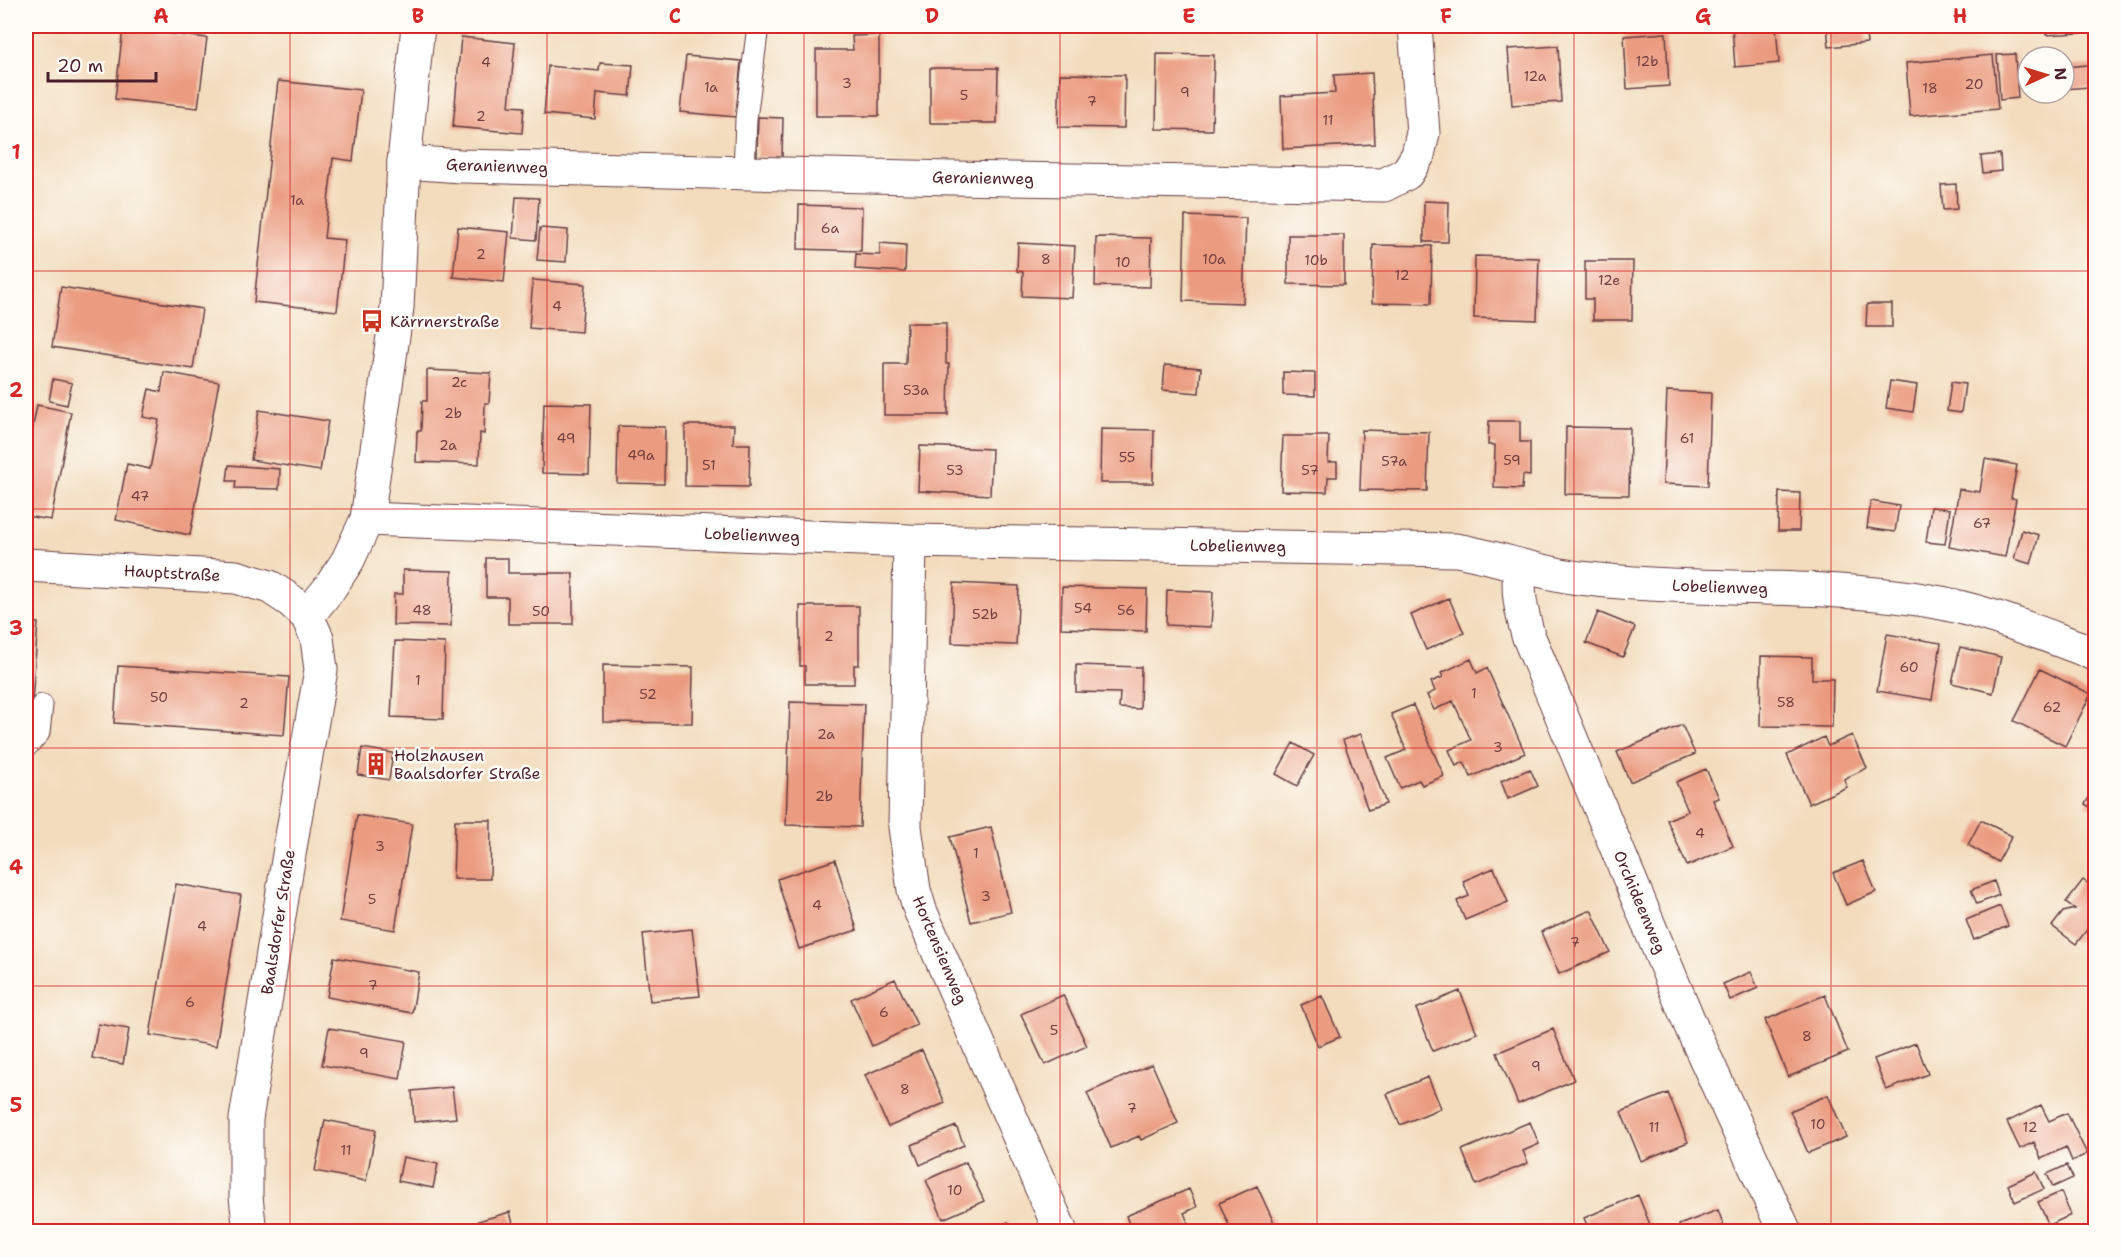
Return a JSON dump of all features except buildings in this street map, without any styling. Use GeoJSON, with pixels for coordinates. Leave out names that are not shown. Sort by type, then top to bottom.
{"type":"FeatureCollection","features":[{"type":"Feature","properties":{"kind":"street"},"geometry":{"type":"LineString","coordinates":[[307,616],[329,589],[348,560],[367,519],[397,308],[404,162],[418,26]]}},
{"type":"Feature","properties":{"kind":"street","name":"Geranienweg"},"geometry":{"type":"LineString","coordinates":[[404,162],[461,166],[744,173],[1384,184],[1407,173],[1418,155],[1423,133],[1415,26]]}},
{"type":"Feature","properties":{"kind":"street","name":"Lobelienweg"},"geometry":{"type":"LineString","coordinates":[[367,519],[910,541],[1456,550],[1579,578],[1631,583],[1834,591],[1925,600],[1979,612],[2096,655]]}},
{"type":"Feature","properties":{"kind":"street","name":"Hortensienweg"},"geometry":{"type":"LineString","coordinates":[[910,541],[905,827],[914,890],[920,910],[1061,1232]]}},
{"type":"Feature","properties":{"kind":"street","name":"Hauptstraße"},"geometry":{"type":"LineString","coordinates":[[26,565],[236,577],[270,587],[291,601],[307,616]]}},
{"type":"Feature","properties":{"kind":"street","name":"Orchideenweg"},"geometry":{"type":"LineString","coordinates":[[1520,566],[1518,589],[1520,609],[1528,635],[1693,1031],[1785,1232]]}},
{"type":"Feature","properties":{"kind":"street","name":"Baalsdorfer Straße"},"geometry":{"type":"LineString","coordinates":[[250,1232],[246,1197],[246,1119],[321,670],[317,638],[307,616]]}},
{"type":"Feature","properties":{"kind":"lane"},"geometry":{"type":"LineString","coordinates":[[744,173],[746,118],[758,26]]}},
{"type":"Feature","properties":{"kind":"lane"},"geometry":{"type":"LineString","coordinates":[[26,747],[39,733],[42,705]]}},
{"type":"Feature","properties":{"kind":"place","name":"Kärrnerstraße"},"geometry":{"type":"Point","coordinates":[372,321]}},
{"type":"Feature","properties":{"kind":"place","name":"Holzhausen Baalsdorfer Straße"},"geometry":{"type":"Point","coordinates":[376,764]}}]}
